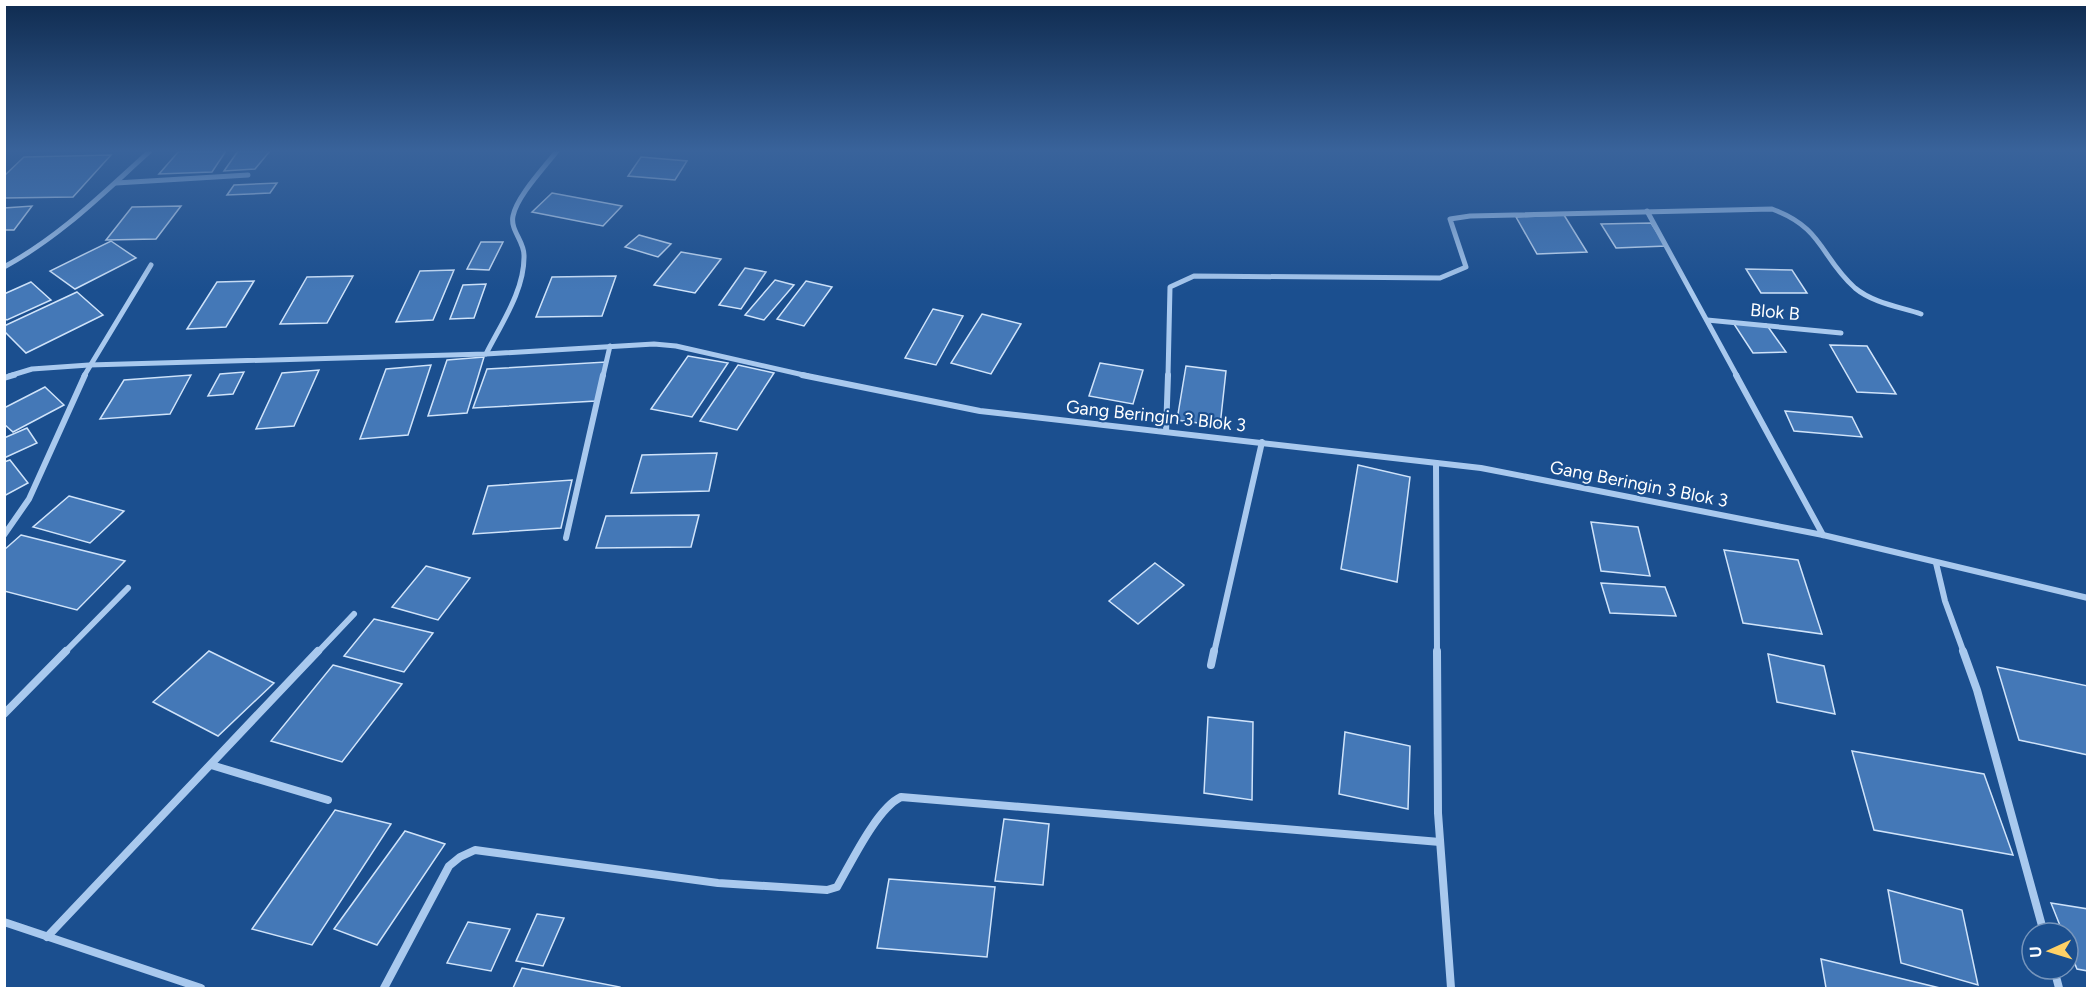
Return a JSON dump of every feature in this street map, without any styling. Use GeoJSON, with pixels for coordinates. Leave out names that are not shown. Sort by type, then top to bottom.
{"type":"FeatureCollection","features":[{"type":"Feature","properties":{"kind":"street"},"geometry":{"type":"LineString","coordinates":[[4,267],[45,244],[99,197]]}},
{"type":"Feature","properties":{"kind":"street"},"geometry":{"type":"LineString","coordinates":[[486,354],[523,275],[524,245],[514,228],[513,216],[521,197]]}},
{"type":"Feature","properties":{"kind":"street"},"geometry":{"type":"LineString","coordinates":[[1166,432],[1170,287],[1194,276],[1440,278],[1466,267],[1450,219],[1470,216],[1772,209],[1791,214],[1806,225],[1857,291],[1921,314]]}},
{"type":"Feature","properties":{"kind":"street"},"geometry":{"type":"LineString","coordinates":[[1647,211],[1823,536]]}},
{"type":"Feature","properties":{"kind":"street"},"geometry":{"type":"LineString","coordinates":[[4,535],[29,499],[89,365],[151,265]]}},
{"type":"Feature","properties":{"kind":"street","name":"Blok B"},"geometry":{"type":"LineString","coordinates":[[1707,320],[1841,333]]}},
{"type":"Feature","properties":{"kind":"street","name":"Gang Beringin 3 Blok 3"},"geometry":{"type":"LineString","coordinates":[[4,378],[32,369],[89,365],[486,354],[654,344],[676,346],[855,387],[980,411],[1481,468],[1823,536],[2088,598]]}},
{"type":"Feature","properties":{"kind":"street"},"geometry":{"type":"LineString","coordinates":[[566,538],[610,346]]}},
{"type":"Feature","properties":{"kind":"street"},"geometry":{"type":"LineString","coordinates":[[1211,665],[1262,442]]}},
{"type":"Feature","properties":{"kind":"street"},"geometry":{"type":"LineString","coordinates":[[1436,463],[1438,813],[1451,988]]}},
{"type":"Feature","properties":{"kind":"street"},"geometry":{"type":"LineString","coordinates":[[1936,563],[1945,601],[1977,690],[2041,921]]}},
{"type":"Feature","properties":{"kind":"street"},"geometry":{"type":"LineString","coordinates":[[4,714],[128,588]]}},
{"type":"Feature","properties":{"kind":"street"},"geometry":{"type":"LineString","coordinates":[[47,937],[354,614]]}},
{"type":"Feature","properties":{"kind":"street"},"geometry":{"type":"LineString","coordinates":[[211,765],[328,800]]}},
{"type":"Feature","properties":{"kind":"street"},"geometry":{"type":"LineString","coordinates":[[384,988],[449,866],[460,856],[475,850],[718,883],[827,890],[837,887],[882,812],[892,801],[901,797],[1440,842]]}},
{"type":"Feature","properties":{"kind":"street"},"geometry":{"type":"LineString","coordinates":[[4,922],[201,988]]}},
{"type":"Feature","properties":{"kind":"building"},"geometry":{"type":"Polygon","coordinates":[[[547,197],[575,197],[622,206],[603,226],[532,212],[547,197]]]}},
{"type":"Feature","properties":{"kind":"building"},"geometry":{"type":"Polygon","coordinates":[[[32,206],[14,230],[4,230],[4,208],[32,206]]]}},
{"type":"Feature","properties":{"kind":"building"},"geometry":{"type":"Polygon","coordinates":[[[181,206],[156,239],[106,240],[132,207],[181,206]]]}},
{"type":"Feature","properties":{"kind":"building"},"geometry":{"type":"Polygon","coordinates":[[[1564,215],[1587,252],[1537,254],[1516,217],[1564,215]]]}},
{"type":"Feature","properties":{"kind":"building"},"geometry":{"type":"Polygon","coordinates":[[[1651,223],[1666,246],[1616,248],[1601,224],[1651,223]]]}},
{"type":"Feature","properties":{"kind":"building"},"geometry":{"type":"Polygon","coordinates":[[[639,235],[671,244],[658,257],[625,247],[639,235]]]}},
{"type":"Feature","properties":{"kind":"building"},"geometry":{"type":"Polygon","coordinates":[[[111,241],[136,258],[75,289],[50,271],[111,241]]]}},
{"type":"Feature","properties":{"kind":"building"},"geometry":{"type":"Polygon","coordinates":[[[481,242],[503,242],[489,270],[467,269],[481,242]]]}},
{"type":"Feature","properties":{"kind":"building"},"geometry":{"type":"Polygon","coordinates":[[[681,252],[721,259],[695,293],[654,285],[681,252]]]}},
{"type":"Feature","properties":{"kind":"building"},"geometry":{"type":"Polygon","coordinates":[[[745,268],[766,272],[741,309],[719,305],[745,268]]]}},
{"type":"Feature","properties":{"kind":"building"},"geometry":{"type":"Polygon","coordinates":[[[1746,269],[1792,270],[1807,293],[1761,293],[1746,269]]]}},
{"type":"Feature","properties":{"kind":"building"},"geometry":{"type":"Polygon","coordinates":[[[454,270],[433,320],[396,322],[420,271],[454,270]]]}},
{"type":"Feature","properties":{"kind":"building"},"geometry":{"type":"Polygon","coordinates":[[[353,276],[327,323],[280,324],[307,277],[353,276]]]}},
{"type":"Feature","properties":{"kind":"building"},"geometry":{"type":"Polygon","coordinates":[[[616,276],[602,316],[536,317],[552,277],[616,276]]]}},
{"type":"Feature","properties":{"kind":"building"},"geometry":{"type":"Polygon","coordinates":[[[775,280],[794,285],[764,320],[745,315],[775,280]]]}},
{"type":"Feature","properties":{"kind":"building"},"geometry":{"type":"Polygon","coordinates":[[[254,281],[226,327],[187,329],[217,282],[254,281]]]}},
{"type":"Feature","properties":{"kind":"building"},"geometry":{"type":"Polygon","coordinates":[[[806,281],[832,287],[804,326],[777,319],[806,281]]]}},
{"type":"Feature","properties":{"kind":"building"},"geometry":{"type":"Polygon","coordinates":[[[31,282],[51,300],[7,320],[4,318],[4,294],[31,282]]]}},
{"type":"Feature","properties":{"kind":"building"},"geometry":{"type":"Polygon","coordinates":[[[486,284],[474,318],[450,319],[463,285],[486,284]]]}},
{"type":"Feature","properties":{"kind":"building"},"geometry":{"type":"Polygon","coordinates":[[[77,292],[103,315],[26,353],[4,331],[4,326],[77,292]]]}},
{"type":"Feature","properties":{"kind":"building"},"geometry":{"type":"Polygon","coordinates":[[[933,309],[963,316],[936,365],[905,358],[933,309]]]}},
{"type":"Feature","properties":{"kind":"building"},"geometry":{"type":"Polygon","coordinates":[[[982,314],[1021,324],[991,374],[951,363],[982,314]]]}},
{"type":"Feature","properties":{"kind":"building"},"geometry":{"type":"Polygon","coordinates":[[[1734,324],[1766,324],[1786,352],[1753,353],[1734,324]]]}},
{"type":"Feature","properties":{"kind":"building"},"geometry":{"type":"Polygon","coordinates":[[[1830,345],[1867,346],[1896,394],[1857,392],[1830,345]]]}},
{"type":"Feature","properties":{"kind":"building"},"geometry":{"type":"Polygon","coordinates":[[[688,356],[728,363],[692,417],[651,409],[688,356]]]}},
{"type":"Feature","properties":{"kind":"building"},"geometry":{"type":"Polygon","coordinates":[[[484,357],[467,413],[428,416],[447,360],[484,357]]]}},
{"type":"Feature","properties":{"kind":"building"},"geometry":{"type":"Polygon","coordinates":[[[606,362],[596,401],[473,408],[487,369],[606,362]]]}},
{"type":"Feature","properties":{"kind":"building"},"geometry":{"type":"Polygon","coordinates":[[[1100,363],[1143,370],[1133,404],[1089,396],[1100,363]]]}},
{"type":"Feature","properties":{"kind":"building"},"geometry":{"type":"Polygon","coordinates":[[[431,365],[408,435],[360,439],[386,369],[431,365]]]}},
{"type":"Feature","properties":{"kind":"building"},"geometry":{"type":"Polygon","coordinates":[[[738,365],[774,373],[737,430],[700,421],[738,365]]]}},
{"type":"Feature","properties":{"kind":"building"},"geometry":{"type":"Polygon","coordinates":[[[1186,366],[1226,371],[1220,426],[1177,420],[1186,366]]]}},
{"type":"Feature","properties":{"kind":"building"},"geometry":{"type":"Polygon","coordinates":[[[319,370],[294,426],[256,429],[282,373],[319,370]]]}},
{"type":"Feature","properties":{"kind":"building"},"geometry":{"type":"Polygon","coordinates":[[[244,372],[233,394],[208,396],[220,374],[244,372]]]}},
{"type":"Feature","properties":{"kind":"building"},"geometry":{"type":"Polygon","coordinates":[[[191,375],[170,414],[100,419],[124,380],[191,375]]]}},
{"type":"Feature","properties":{"kind":"building"},"geometry":{"type":"Polygon","coordinates":[[[45,387],[64,405],[13,432],[4,424],[4,408],[45,387]]]}},
{"type":"Feature","properties":{"kind":"building"},"geometry":{"type":"Polygon","coordinates":[[[1785,411],[1852,417],[1862,437],[1794,431],[1785,411]]]}},
{"type":"Feature","properties":{"kind":"building"},"geometry":{"type":"Polygon","coordinates":[[[27,428],[37,443],[4,458],[4,438],[27,428]]]}},
{"type":"Feature","properties":{"kind":"building"},"geometry":{"type":"Polygon","coordinates":[[[717,453],[709,491],[631,493],[642,455],[717,453]]]}},
{"type":"Feature","properties":{"kind":"building"},"geometry":{"type":"Polygon","coordinates":[[[10,460],[28,483],[4,496],[4,462],[10,460]]]}},
{"type":"Feature","properties":{"kind":"building"},"geometry":{"type":"Polygon","coordinates":[[[1358,465],[1410,477],[1397,582],[1341,569],[1358,465]]]}},
{"type":"Feature","properties":{"kind":"building"},"geometry":{"type":"Polygon","coordinates":[[[572,480],[561,528],[473,534],[488,486],[572,480]]]}},
{"type":"Feature","properties":{"kind":"building"},"geometry":{"type":"Polygon","coordinates":[[[69,496],[124,511],[90,543],[33,527],[69,496]]]}},
{"type":"Feature","properties":{"kind":"building"},"geometry":{"type":"Polygon","coordinates":[[[699,515],[691,547],[596,548],[606,516],[699,515]]]}},
{"type":"Feature","properties":{"kind":"building"},"geometry":{"type":"Polygon","coordinates":[[[1591,522],[1638,527],[1650,576],[1601,571],[1591,522]]]}},
{"type":"Feature","properties":{"kind":"building"},"geometry":{"type":"Polygon","coordinates":[[[21,535],[125,561],[77,610],[4,591],[4,550],[21,535]]]}},
{"type":"Feature","properties":{"kind":"building"},"geometry":{"type":"Polygon","coordinates":[[[1724,550],[1798,560],[1822,634],[1743,623],[1724,550]]]}},
{"type":"Feature","properties":{"kind":"building"},"geometry":{"type":"Polygon","coordinates":[[[1155,563],[1184,585],[1138,624],[1109,601],[1155,563]]]}},
{"type":"Feature","properties":{"kind":"building"},"geometry":{"type":"Polygon","coordinates":[[[426,566],[470,578],[438,620],[392,607],[426,566]]]}},
{"type":"Feature","properties":{"kind":"building"},"geometry":{"type":"Polygon","coordinates":[[[1601,583],[1665,587],[1676,616],[1610,613],[1601,583]]]}},
{"type":"Feature","properties":{"kind":"building"},"geometry":{"type":"Polygon","coordinates":[[[374,619],[433,633],[404,672],[344,656],[374,619]]]}},
{"type":"Feature","properties":{"kind":"building"},"geometry":{"type":"Polygon","coordinates":[[[209,651],[274,683],[218,736],[153,702],[209,651]]]}},
{"type":"Feature","properties":{"kind":"building"},"geometry":{"type":"Polygon","coordinates":[[[1768,654],[1824,666],[1835,714],[1777,702],[1768,654]]]}},
{"type":"Feature","properties":{"kind":"building"},"geometry":{"type":"Polygon","coordinates":[[[333,665],[402,684],[342,762],[271,741],[333,665]]]}},
{"type":"Feature","properties":{"kind":"building"},"geometry":{"type":"Polygon","coordinates":[[[1997,667],[2088,686],[2088,755],[2019,740],[1997,667]]]}},
{"type":"Feature","properties":{"kind":"building"},"geometry":{"type":"Polygon","coordinates":[[[1208,717],[1253,722],[1252,800],[1204,793],[1208,717]]]}},
{"type":"Feature","properties":{"kind":"building"},"geometry":{"type":"Polygon","coordinates":[[[1345,732],[1410,746],[1408,809],[1339,794],[1345,732]]]}},
{"type":"Feature","properties":{"kind":"building"},"geometry":{"type":"Polygon","coordinates":[[[1852,751],[1984,774],[2013,855],[1874,830],[1852,751]]]}},
{"type":"Feature","properties":{"kind":"building"},"geometry":{"type":"Polygon","coordinates":[[[335,810],[391,824],[312,945],[252,929],[335,810]]]}},
{"type":"Feature","properties":{"kind":"building"},"geometry":{"type":"Polygon","coordinates":[[[1004,819],[1049,824],[1043,885],[995,881],[1004,819]]]}},
{"type":"Feature","properties":{"kind":"building"},"geometry":{"type":"Polygon","coordinates":[[[405,831],[445,844],[377,945],[334,929],[405,831]]]}},
{"type":"Feature","properties":{"kind":"building"},"geometry":{"type":"Polygon","coordinates":[[[889,879],[995,887],[987,957],[877,948],[889,879]]]}},
{"type":"Feature","properties":{"kind":"building"},"geometry":{"type":"Polygon","coordinates":[[[1888,890],[1962,910],[1978,985],[1901,963],[1888,890]]]}},
{"type":"Feature","properties":{"kind":"building"},"geometry":{"type":"Polygon","coordinates":[[[2051,903],[2088,909],[2088,971],[2080,970],[2080,921],[2058,921],[2051,903]]]}},
{"type":"Feature","properties":{"kind":"building"},"geometry":{"type":"Polygon","coordinates":[[[537,914],[564,918],[543,966],[516,961],[537,914]]]}},
{"type":"Feature","properties":{"kind":"building"},"geometry":{"type":"Polygon","coordinates":[[[468,922],[510,929],[491,971],[447,963],[468,922]]]}},
{"type":"Feature","properties":{"kind":"building"},"geometry":{"type":"Polygon","coordinates":[[[1821,959],[1940,988],[1826,988],[1821,959]]]}},
{"type":"Feature","properties":{"kind":"building"},"geometry":{"type":"Polygon","coordinates":[[[522,968],[620,987],[620,988],[513,988],[522,968]]]}}]}
